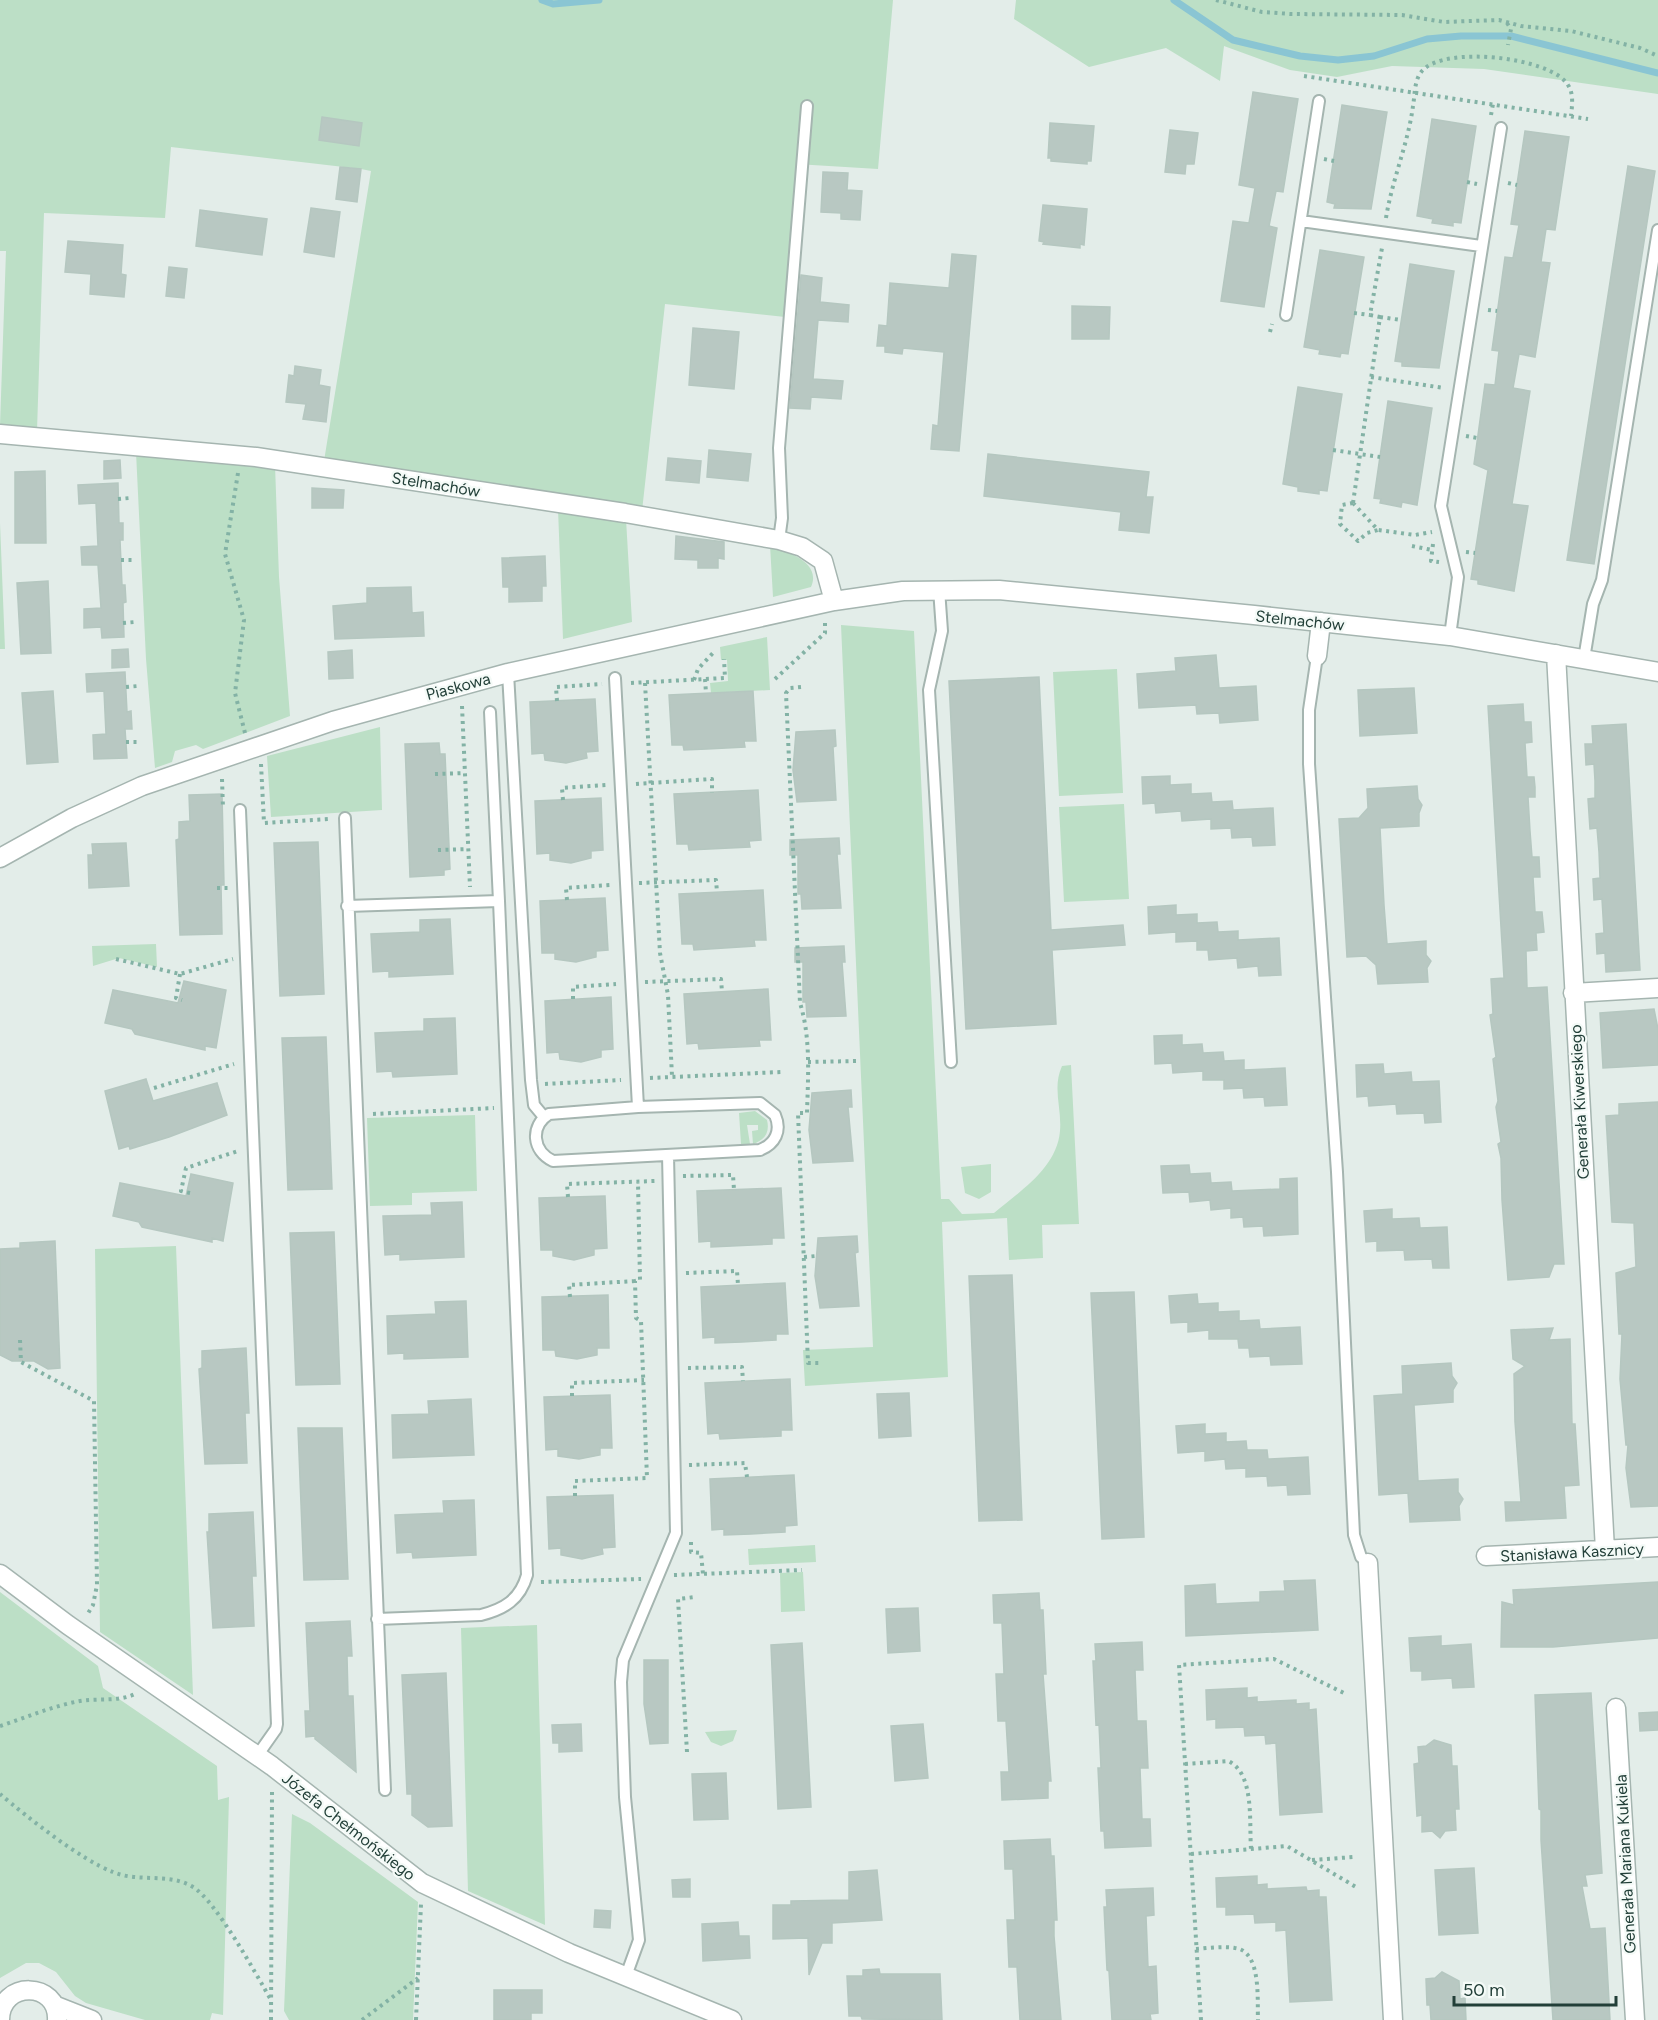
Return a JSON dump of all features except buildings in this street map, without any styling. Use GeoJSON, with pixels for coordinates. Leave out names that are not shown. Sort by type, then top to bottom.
{"type":"FeatureCollection","features":[{"type":"Feature","properties":{"kind":"street","name":"Stelmachów"},"geometry":{"type":"LineString","coordinates":[[0,434],[241,455],[625,513],[779,540],[802,547],[823,561],[834,601]]}},
{"type":"Feature","properties":{"kind":"street","name":"Stelmachów"},"geometry":{"type":"LineString","coordinates":[[939,589],[1036,592],[1450,636],[1658,672]]}},
{"type":"Feature","properties":{"kind":"street","name":"Piaskowa"},"geometry":{"type":"LineString","coordinates":[[0,858],[108,801],[253,747],[333,721],[508,673],[834,601],[939,589]]}},
{"type":"Feature","properties":{"kind":"street"},"geometry":{"type":"LineString","coordinates":[[1317,656],[1321,622]]}},
{"type":"Feature","properties":{"kind":"street","name":"Generała Kiwerskiego"},"geometry":{"type":"LineString","coordinates":[[1556,654],[1605,1550]]}},
{"type":"Feature","properties":{"kind":"street"},"geometry":{"type":"LineString","coordinates":[[1573,993],[1658,988]]}},
{"type":"Feature","properties":{"kind":"street","name":"Stanisława Kasznicy"},"geometry":{"type":"LineString","coordinates":[[1486,1556],[1658,1547]]}},
{"type":"Feature","properties":{"kind":"street"},"geometry":{"type":"LineString","coordinates":[[1368,1563],[1394,2020]]}},
{"type":"Feature","properties":{"kind":"street","name":"Józefa Chełmońskiego"},"geometry":{"type":"LineString","coordinates":[[0,1574],[78,1632],[265,1761],[422,1882],[569,1953],[732,2020]]}},
{"type":"Feature","properties":{"kind":"street","name":"Generała Mariana Kukiela"},"geometry":{"type":"LineString","coordinates":[[1616,1708],[1635,2020]]}},
{"type":"Feature","properties":{"kind":"street"},"geometry":{"type":"LineString","coordinates":[[0,2020],[4,1997],[21,1990],[31,1989],[49,1997],[56,2012],[92,2020]]}},
{"type":"Feature","properties":{"kind":"lane"},"geometry":{"type":"LineString","coordinates":[[1286,315],[1319,101]]}},
{"type":"Feature","properties":{"kind":"lane"},"geometry":{"type":"LineString","coordinates":[[779,540],[782,518],[779,448],[807,106]]}},
{"type":"Feature","properties":{"kind":"lane"},"geometry":{"type":"LineString","coordinates":[[1450,636],[1458,578],[1441,506],[1501,128]]}},
{"type":"Feature","properties":{"kind":"lane"},"geometry":{"type":"LineString","coordinates":[[1300,221],[1481,246]]}},
{"type":"Feature","properties":{"kind":"lane"},"geometry":{"type":"LineString","coordinates":[[1584,659],[1593,604],[1602,580],[1658,230]]}},
{"type":"Feature","properties":{"kind":"lane"},"geometry":{"type":"LineString","coordinates":[[939,589],[942,631],[929,690],[951,1062]]}},
{"type":"Feature","properties":{"kind":"lane"},"geometry":{"type":"LineString","coordinates":[[1317,656],[1309,710],[1312,823],[1337,1172],[1354,1535],[1361,1557],[1368,1563]]}},
{"type":"Feature","properties":{"kind":"lane"},"geometry":{"type":"LineString","coordinates":[[508,673],[532,1084],[534,1105],[544,1117]]}},
{"type":"Feature","properties":{"kind":"lane"},"geometry":{"type":"LineString","coordinates":[[615,681],[638,1107]]}},
{"type":"Feature","properties":{"kind":"lane"},"geometry":{"type":"LineString","coordinates":[[377,1619],[481,1615],[505,1607],[514,1599],[525,1582],[500,901],[490,712]]}},
{"type":"Feature","properties":{"kind":"lane"},"geometry":{"type":"LineString","coordinates":[[240,810],[277,1724],[265,1761]]}},
{"type":"Feature","properties":{"kind":"lane"},"geometry":{"type":"LineString","coordinates":[[345,818],[386,1791]]}},
{"type":"Feature","properties":{"kind":"lane"},"geometry":{"type":"LineString","coordinates":[[347,906],[500,901]]}},
{"type":"Feature","properties":{"kind":"lane"},"geometry":{"type":"LineString","coordinates":[[760,1102],[771,1110],[777,1120],[775,1139],[760,1150],[553,1161],[543,1155],[537,1145],[536,1130],[544,1117],[555,1112],[760,1102]]}},
{"type":"Feature","properties":{"kind":"lane"},"geometry":{"type":"LineString","coordinates":[[626,1976],[639,1940],[625,1797],[621,1682],[623,1660],[676,1533],[668,1155]]}},
{"type":"Feature","properties":{"kind":"path"},"geometry":{"type":"LineString","coordinates":[[1216,0],[1262,12],[1402,15],[1444,22],[1499,20],[1571,31],[1640,48],[1658,56]]}},
{"type":"Feature","properties":{"kind":"path"},"geometry":{"type":"LineString","coordinates":[[1507,22],[1510,33],[1508,45]]}},
{"type":"Feature","properties":{"kind":"path"},"geometry":{"type":"LineString","coordinates":[[1377,219],[1386,220],[1412,117],[1420,72],[1428,66],[1458,56],[1506,57],[1562,78],[1572,94],[1571,116]]}},
{"type":"Feature","properties":{"kind":"path"},"geometry":{"type":"LineString","coordinates":[[1304,76],[1588,118]]}},
{"type":"Feature","properties":{"kind":"path"},"geometry":{"type":"LineString","coordinates":[[1312,84],[1313,77]]}},
{"type":"Feature","properties":{"kind":"path"},"geometry":{"type":"LineString","coordinates":[[1491,117],[1493,104]]}},
{"type":"Feature","properties":{"kind":"path"},"geometry":{"type":"LineString","coordinates":[[1322,169],[1323,159],[1334,161]]}},
{"type":"Feature","properties":{"kind":"path"},"geometry":{"type":"LineString","coordinates":[[1504,182],[1517,184]]}},
{"type":"Feature","properties":{"kind":"path"},"geometry":{"type":"LineString","coordinates":[[1370,315],[1380,255]]}},
{"type":"Feature","properties":{"kind":"path"},"geometry":{"type":"LineString","coordinates":[[1485,309],[1497,312]]}},
{"type":"Feature","properties":{"kind":"path"},"geometry":{"type":"LineString","coordinates":[[1354,313],[1401,320]]}},
{"type":"Feature","properties":{"kind":"path"},"geometry":{"type":"LineString","coordinates":[[1353,503],[1380,317]]}},
{"type":"Feature","properties":{"kind":"path"},"geometry":{"type":"LineString","coordinates":[[1371,377],[1461,391]]}},
{"type":"Feature","properties":{"kind":"path"},"geometry":{"type":"LineString","coordinates":[[1465,436],[1477,438]]}},
{"type":"Feature","properties":{"kind":"path"},"geometry":{"type":"LineString","coordinates":[[1333,450],[1380,457]]}},
{"type":"Feature","properties":{"kind":"path"},"geometry":{"type":"LineString","coordinates":[[241,455],[225,554],[244,620],[235,693],[253,747],[262,765],[264,823],[345,818]]}},
{"type":"Feature","properties":{"kind":"path"},"geometry":{"type":"LineString","coordinates":[[118,499],[130,498]]}},
{"type":"Feature","properties":{"kind":"path"},"geometry":{"type":"LineString","coordinates":[[1353,503],[1378,530]]}},
{"type":"Feature","properties":{"kind":"path"},"geometry":{"type":"LineString","coordinates":[[1353,503],[1342,505],[1340,524],[1358,541],[1367,533],[1378,530],[1415,536],[1433,532]]}},
{"type":"Feature","properties":{"kind":"path"},"geometry":{"type":"LineString","coordinates":[[1435,538],[1431,561],[1440,563]]}},
{"type":"Feature","properties":{"kind":"path"},"geometry":{"type":"LineString","coordinates":[[1412,546],[1432,550]]}},
{"type":"Feature","properties":{"kind":"path"},"geometry":{"type":"LineString","coordinates":[[121,560],[132,560]]}},
{"type":"Feature","properties":{"kind":"path"},"geometry":{"type":"LineString","coordinates":[[775,680],[825,633],[824,619]]}},
{"type":"Feature","properties":{"kind":"path"},"geometry":{"type":"LineString","coordinates":[[123,623],[135,622]]}},
{"type":"Feature","properties":{"kind":"path"},"geometry":{"type":"LineString","coordinates":[[694,680],[698,669],[713,653]]}},
{"type":"Feature","properties":{"kind":"path"},"geometry":{"type":"LineString","coordinates":[[627,684],[725,678],[724,660]]}},
{"type":"Feature","properties":{"kind":"path"},"geometry":{"type":"LineString","coordinates":[[705,679],[706,693]]}},
{"type":"Feature","properties":{"kind":"path"},"geometry":{"type":"LineString","coordinates":[[557,700],[556,687],[615,681]]}},
{"type":"Feature","properties":{"kind":"path"},"geometry":{"type":"LineString","coordinates":[[645,682],[660,953],[665,982],[672,1076]]}},
{"type":"Feature","properties":{"kind":"path"},"geometry":{"type":"LineString","coordinates":[[126,687],[138,686]]}},
{"type":"Feature","properties":{"kind":"path"},"geometry":{"type":"LineString","coordinates":[[801,687],[790,688],[786,693],[800,1003],[805,1018],[808,1062],[807,1113],[798,1113],[808,1363],[819,1362]]}},
{"type":"Feature","properties":{"kind":"path"},"geometry":{"type":"LineString","coordinates":[[462,705],[470,903]]}},
{"type":"Feature","properties":{"kind":"path"},"geometry":{"type":"LineString","coordinates":[[126,742],[138,742]]}},
{"type":"Feature","properties":{"kind":"path"},"geometry":{"type":"LineString","coordinates":[[435,774],[465,773]]}},
{"type":"Feature","properties":{"kind":"path"},"geometry":{"type":"LineString","coordinates":[[563,800],[562,788],[712,779],[712,793]]}},
{"type":"Feature","properties":{"kind":"path"},"geometry":{"type":"LineString","coordinates":[[438,850],[468,849]]}},
{"type":"Feature","properties":{"kind":"path"},"geometry":{"type":"LineString","coordinates":[[567,900],[566,888],[626,884],[717,880],[717,892]]}},
{"type":"Feature","properties":{"kind":"path"},"geometry":{"type":"LineString","coordinates":[[116,959],[180,974],[227,959],[245,958]]}},
{"type":"Feature","properties":{"kind":"path"},"geometry":{"type":"LineString","coordinates":[[180,974],[176,998],[182,1000]]}},
{"type":"Feature","properties":{"kind":"path"},"geometry":{"type":"LineString","coordinates":[[665,982],[722,979],[722,992]]}},
{"type":"Feature","properties":{"kind":"path"},"geometry":{"type":"LineString","coordinates":[[808,1062],[860,1061]]}},
{"type":"Feature","properties":{"kind":"path"},"geometry":{"type":"LineString","coordinates":[[154,1088],[232,1064],[250,1062]]}},
{"type":"Feature","properties":{"kind":"path"},"geometry":{"type":"LineString","coordinates":[[532,1084],[781,1072]]}},
{"type":"Feature","properties":{"kind":"path"},"geometry":{"type":"LineString","coordinates":[[357,1115],[507,1107]]}},
{"type":"Feature","properties":{"kind":"path"},"geometry":{"type":"LineString","coordinates":[[190,1193],[181,1191],[186,1167],[235,1152],[254,1150]]}},
{"type":"Feature","properties":{"kind":"path"},"geometry":{"type":"LineString","coordinates":[[570,1297],[569,1285],[640,1280],[638,1182]]}},
{"type":"Feature","properties":{"kind":"path"},"geometry":{"type":"LineString","coordinates":[[804,1257],[816,1256]]}},
{"type":"Feature","properties":{"kind":"path"},"geometry":{"type":"LineString","coordinates":[[683,1273],[737,1271],[738,1285]]}},
{"type":"Feature","properties":{"kind":"path"},"geometry":{"type":"LineString","coordinates":[[575,1496],[575,1481],[647,1478],[641,1321],[636,1318],[635,1281]]}},
{"type":"Feature","properties":{"kind":"path"},"geometry":{"type":"LineString","coordinates":[[20,1340],[21,1362],[94,1401],[97,1585],[93,1605],[78,1632]]}},
{"type":"Feature","properties":{"kind":"path"},"geometry":{"type":"LineString","coordinates":[[685,1369],[742,1367],[743,1382]]}},
{"type":"Feature","properties":{"kind":"path"},"geometry":{"type":"LineString","coordinates":[[572,1396],[572,1383],[644,1380]]}},
{"type":"Feature","properties":{"kind":"path"},"geometry":{"type":"LineString","coordinates":[[688,1465],[746,1463],[747,1477]]}},
{"type":"Feature","properties":{"kind":"path"},"geometry":{"type":"LineString","coordinates":[[525,1582],[670,1579],[676,1575],[802,1570]]}},
{"type":"Feature","properties":{"kind":"path"},"geometry":{"type":"LineString","coordinates":[[687,1752],[678,1599],[695,1597]]}},
{"type":"Feature","properties":{"kind":"path"},"geometry":{"type":"LineString","coordinates":[[1201,2020],[1179,1665],[1274,1659],[1346,1694]]}},
{"type":"Feature","properties":{"kind":"path"},"geometry":{"type":"LineString","coordinates":[[0,1726],[56,1707],[82,1701],[124,1699],[154,1684]]}},
{"type":"Feature","properties":{"kind":"path"},"geometry":{"type":"LineString","coordinates":[[265,1761],[271,2020]]}},
{"type":"Feature","properties":{"kind":"path"},"geometry":{"type":"LineString","coordinates":[[1185,1764],[1228,1761],[1241,1772],[1247,1790],[1251,1849]]}},
{"type":"Feature","properties":{"kind":"path"},"geometry":{"type":"LineString","coordinates":[[0,1794],[91,1861],[112,1872],[131,1878],[179,1880],[195,1888],[222,1921],[271,2000]]}},
{"type":"Feature","properties":{"kind":"path"},"geometry":{"type":"LineString","coordinates":[[1191,1854],[1287,1846],[1356,1887]]}},
{"type":"Feature","properties":{"kind":"path"},"geometry":{"type":"LineString","coordinates":[[1311,1860],[1354,1857]]}},
{"type":"Feature","properties":{"kind":"path"},"geometry":{"type":"LineString","coordinates":[[416,2020],[422,1882]]}},
{"type":"Feature","properties":{"kind":"path"},"geometry":{"type":"LineString","coordinates":[[1196,1949],[1236,1948],[1250,1958],[1255,1977],[1258,2020]]}},
{"type":"Feature","properties":{"kind":"path"},"geometry":{"type":"LineString","coordinates":[[362,2020],[418,1978]]}},
{"type":"Feature","properties":{"kind":"green space"},"geometry":{"type":"Polygon","coordinates":[[[0,0],[893,0],[878,169],[796,164],[785,317],[665,304],[642,511],[324,461],[371,171],[361,169],[171,147],[165,218],[44,213],[37,431],[0,426],[6,251],[0,251],[0,0]]]}},
{"type":"Feature","properties":{"kind":"green space"},"geometry":{"type":"Polygon","coordinates":[[[1016,0],[1658,0],[1658,94],[1484,69],[1392,66],[1337,77],[1290,70],[1224,46],[1220,81],[1166,48],[1089,67],[1014,19],[1016,0]]]}},
{"type":"Feature","properties":{"kind":"green space"},"geometry":{"type":"Polygon","coordinates":[[[136,452],[275,465],[279,577],[290,716],[203,749],[196,745],[175,751],[172,762],[155,768],[146,659],[136,452]]]}},
{"type":"Feature","properties":{"kind":"green space"},"geometry":{"type":"Polygon","coordinates":[[[558,509],[626,519],[632,622],[563,639],[558,509]]]}},
{"type":"Feature","properties":{"kind":"green space"},"geometry":{"type":"Polygon","coordinates":[[[0,523],[5,649],[0,649],[0,523]]]}},
{"type":"Feature","properties":{"kind":"green space"},"geometry":{"type":"Polygon","coordinates":[[[770,545],[801,559],[807,565],[812,571],[811,587],[773,597],[770,545]]]}},
{"type":"Feature","properties":{"kind":"green space"},"geometry":{"type":"Polygon","coordinates":[[[841,625],[914,631],[941,1199],[949,1199],[962,1214],[994,1213],[1036,1178],[1052,1156],[1057,1144],[1060,1131],[1059,1074],[1062,1066],[1071,1065],[1079,1224],[1042,1225],[1043,1258],[1009,1260],[1007,1218],[942,1222],[948,1377],[805,1386],[803,1350],[873,1347],[841,625]]]}},
{"type":"Feature","properties":{"kind":"green space"},"geometry":{"type":"Polygon","coordinates":[[[767,637],[770,690],[711,693],[710,683],[728,681],[727,660],[721,660],[720,647],[767,637]]]}},
{"type":"Feature","properties":{"kind":"green space"},"geometry":{"type":"Polygon","coordinates":[[[1117,669],[1123,793],[1059,796],[1053,672],[1117,669]]]}},
{"type":"Feature","properties":{"kind":"green space"},"geometry":{"type":"Polygon","coordinates":[[[380,727],[382,810],[271,817],[267,756],[380,727]]]}},
{"type":"Feature","properties":{"kind":"green space"},"geometry":{"type":"Polygon","coordinates":[[[1124,804],[1129,899],[1064,902],[1059,807],[1124,804]]]}},
{"type":"Feature","properties":{"kind":"green space"},"geometry":{"type":"Polygon","coordinates":[[[156,944],[157,967],[119,958],[93,966],[92,946],[156,944]]]}},
{"type":"Feature","properties":{"kind":"green space"},"geometry":{"type":"Polygon","coordinates":[[[755,1111],[767,1120],[767,1132],[761,1140],[753,1144],[752,1131],[758,1130],[758,1125],[747,1125],[750,1144],[741,1144],[739,1113],[755,1111]]]}},
{"type":"Feature","properties":{"kind":"green space"},"geometry":{"type":"Polygon","coordinates":[[[475,1115],[477,1191],[412,1193],[412,1205],[370,1206],[367,1118],[475,1115]]]}},
{"type":"Feature","properties":{"kind":"green space"},"geometry":{"type":"Polygon","coordinates":[[[991,1164],[991,1192],[979,1199],[965,1193],[961,1167],[991,1164]]]}},
{"type":"Feature","properties":{"kind":"green space"},"geometry":{"type":"Polygon","coordinates":[[[176,1246],[193,1695],[100,1632],[95,1249],[176,1246]]]}},
{"type":"Feature","properties":{"kind":"green space"},"geometry":{"type":"Polygon","coordinates":[[[815,1545],[816,1562],[749,1565],[748,1549],[815,1545]]]}},
{"type":"Feature","properties":{"kind":"green space"},"geometry":{"type":"Polygon","coordinates":[[[803,1572],[805,1611],[781,1612],[780,1573],[803,1572]]]}},
{"type":"Feature","properties":{"kind":"green space"},"geometry":{"type":"Polygon","coordinates":[[[0,1592],[98,1666],[103,1688],[217,1766],[218,1800],[229,1797],[223,2015],[212,2013],[210,2020],[145,2020],[86,2003],[75,1996],[56,1972],[39,1963],[26,1963],[0,1978],[0,1592]]]}},
{"type":"Feature","properties":{"kind":"green space"},"geometry":{"type":"Polygon","coordinates":[[[537,1625],[545,1925],[468,1891],[461,1628],[537,1625]]]}},
{"type":"Feature","properties":{"kind":"green space"},"geometry":{"type":"Polygon","coordinates":[[[737,1730],[733,1741],[721,1746],[711,1742],[705,1732],[737,1730]]]}},
{"type":"Feature","properties":{"kind":"green space"},"geometry":{"type":"Polygon","coordinates":[[[292,1814],[310,1823],[418,1902],[413,2020],[289,2020],[284,2011],[292,1814]]]}},
{"type":"Feature","properties":{"kind":"waterway"},"geometry":{"type":"LineString","coordinates":[[542,0],[553,4],[599,0]]}},
{"type":"Feature","properties":{"kind":"waterway"},"geometry":{"type":"LineString","coordinates":[[1174,0],[1233,40],[1300,56],[1338,60],[1374,56],[1427,39],[1511,36],[1658,73]]}}]}
